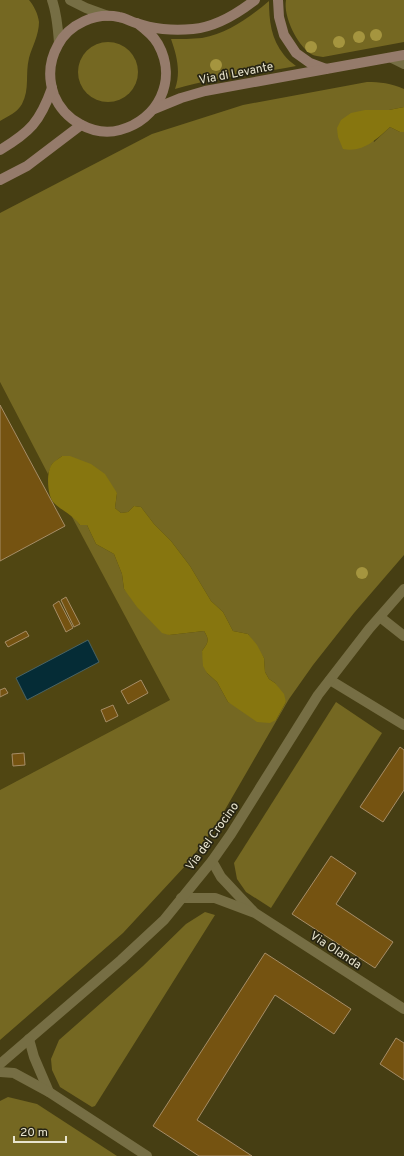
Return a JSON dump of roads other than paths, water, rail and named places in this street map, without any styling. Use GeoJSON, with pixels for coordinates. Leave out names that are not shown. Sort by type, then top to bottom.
{"type":"FeatureCollection","features":[{"type":"Feature","properties":{"kind":"main road","name":"Via di Levante"},"geometry":{"type":"LineString","coordinates":[[137,23],[152,36],[160,48],[165,62],[165,82],[159,101],[146,117],[127,128],[117,131],[106,131],[95,130],[82,125],[64,111],[54,96],[50,69],[59,43],[65,35],[80,23],[94,18],[118,16],[137,23],[163,29],[193,29],[211,25],[236,14],[255,0]]}},
{"type":"Feature","properties":{"kind":"main road"},"geometry":{"type":"LineString","coordinates":[[278,0],[280,22],[284,35],[291,46],[303,59],[326,69]]}},
{"type":"Feature","properties":{"kind":"main road","name":"Via di Levante"},"geometry":{"type":"LineString","coordinates":[[154,109],[180,98],[205,91],[404,55]]}},
{"type":"Feature","properties":{"kind":"main road","name":"Via di Levante"},"geometry":{"type":"LineString","coordinates":[[0,150],[13,143],[35,124],[43,112],[52,88]]}},
{"type":"Feature","properties":{"kind":"main road"},"geometry":{"type":"LineString","coordinates":[[0,180],[27,166],[82,125]]}},
{"type":"Feature","properties":{"kind":"street"},"geometry":{"type":"LineString","coordinates":[[52,0],[58,27],[59,43]]}},
{"type":"Feature","properties":{"kind":"street"},"geometry":{"type":"LineString","coordinates":[[70,0],[108,16]]}},
{"type":"Feature","properties":{"kind":"street"},"geometry":{"type":"LineString","coordinates":[[392,58],[404,64]]}},
{"type":"Feature","properties":{"kind":"street","name":"Via del Crocino"},"geometry":{"type":"LineString","coordinates":[[0,1064],[121,960],[164,920],[212,861],[231,834],[314,701],[369,629],[404,589]]}},
{"type":"Feature","properties":{"kind":"street"},"geometry":{"type":"LineString","coordinates":[[380,616],[404,636]]}},
{"type":"Feature","properties":{"kind":"street"},"geometry":{"type":"LineString","coordinates":[[330,680],[404,725]]}},
{"type":"Feature","properties":{"kind":"street","name":"Via Olanda"},"geometry":{"type":"LineString","coordinates":[[212,861],[221,877],[255,913]]}},
{"type":"Feature","properties":{"kind":"street","name":"Via Olanda"},"geometry":{"type":"LineString","coordinates":[[181,898],[215,898],[255,913],[404,1009]]}},
{"type":"Feature","properties":{"kind":"street"},"geometry":{"type":"LineString","coordinates":[[29,1039],[34,1057],[49,1092]]}},
{"type":"Feature","properties":{"kind":"street"},"geometry":{"type":"LineString","coordinates":[[0,1072],[14,1072],[49,1092],[146,1156]]}},
{"type":"Feature","properties":{"kind":"water"},"geometry":{"type":"Polygon","coordinates":[[[88,640],[99,662],[27,700],[16,678],[88,640]]]}}]}
